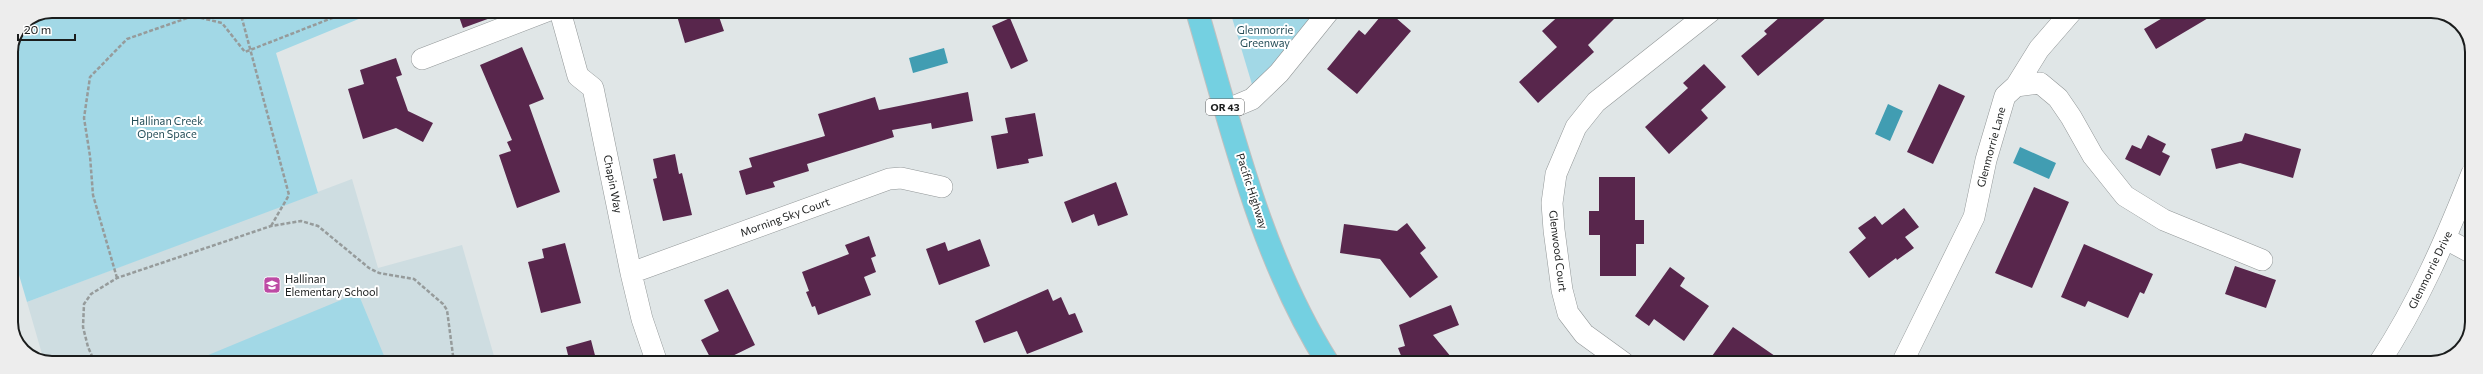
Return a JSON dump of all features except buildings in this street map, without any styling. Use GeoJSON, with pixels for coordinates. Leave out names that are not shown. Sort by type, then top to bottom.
{"type":"FeatureCollection","features":[{"type":"Feature","properties":{"kind":"main road","name":"Pacific Highway"},"geometry":{"type":"LineString","coordinates":[[1199,18],[1226,110],[1280,273],[1297,310],[1324,356]]}},
{"type":"Feature","properties":{"kind":"street"},"geometry":{"type":"LineString","coordinates":[[422,59],[529,18]]}},
{"type":"Feature","properties":{"kind":"street","name":"Chapin Way"},"geometry":{"type":"LineString","coordinates":[[562,18],[578,76],[593,88],[631,273],[642,319],[655,356]]}},
{"type":"Feature","properties":{"kind":"street"},"geometry":{"type":"LineString","coordinates":[[1226,110],[1252,99],[1279,73],[1323,18]]}},
{"type":"Feature","properties":{"kind":"street","name":"Glenwood Court"},"geometry":{"type":"LineString","coordinates":[[1614,356],[1584,334],[1568,313],[1562,290],[1554,230],[1552,202],[1556,174],[1576,127],[1596,102],[1702,18]]}},
{"type":"Feature","properties":{"kind":"street","name":"Glenmorrie Lane"},"geometry":{"type":"LineString","coordinates":[[1905,356],[1974,217],[1986,160],[2005,96],[2016,86],[2039,49],[2066,18]]}},
{"type":"Feature","properties":{"kind":"street"},"geometry":{"type":"LineString","coordinates":[[2016,86],[2040,83],[2058,98],[2093,156],[2125,196],[2164,220],[2262,260]]}},
{"type":"Feature","properties":{"kind":"street","name":"Morning Sky Court"},"geometry":{"type":"LineString","coordinates":[[631,273],[889,179],[901,178],[942,187]]}},
{"type":"Feature","properties":{"kind":"street","name":"Glenmorrie Drive"},"geometry":{"type":"LineString","coordinates":[[2383,356],[2412,308],[2446,239],[2465,191]]}},
{"type":"Feature","properties":{"kind":"street"},"geometry":{"type":"LineString","coordinates":[[2446,239],[2465,249]]}},
{"type":"Feature","properties":{"kind":"path"},"geometry":{"type":"LineString","coordinates":[[117,278],[93,195],[90,156],[84,118],[90,77],[127,39],[187,18]]}},
{"type":"Feature","properties":{"kind":"path"},"geometry":{"type":"LineString","coordinates":[[201,18],[222,23],[245,52],[332,18]]}},
{"type":"Feature","properties":{"kind":"path"},"geometry":{"type":"LineString","coordinates":[[242,18],[290,195],[271,226]]}},
{"type":"Feature","properties":{"kind":"path"},"geometry":{"type":"LineString","coordinates":[[92,356],[88,347],[84,328],[84,304],[91,294],[117,278],[271,226],[301,221],[318,226],[369,268],[379,273],[414,278],[422,283],[447,310],[453,356]]}},
{"type":"Feature","properties":{"kind":"shaded area"},"geometry":{"type":"Polygon","coordinates":[[[944,48],[948,63],[913,73],[909,58],[944,48]]]}},
{"type":"Feature","properties":{"kind":"shaded area"},"geometry":{"type":"Polygon","coordinates":[[[1888,104],[1903,111],[1890,141],[1875,134],[1888,104]]]}},
{"type":"Feature","properties":{"kind":"shaded area"},"geometry":{"type":"Polygon","coordinates":[[[2020,147],[2056,163],[2049,179],[2013,163],[2020,147]]]}},
{"type":"Feature","properties":{"kind":"shaded area","name":"Hallinan Elementary School"},"geometry":{"type":"Polygon","coordinates":[[[352,179],[378,268],[462,245],[494,356],[47,356],[42,355],[27,302],[352,179]]]}},
{"type":"Feature","properties":{"kind":"green space","name":"Hallinan Creek Open Space"},"geometry":{"type":"Polygon","coordinates":[[[52,18],[361,18],[276,53],[318,193],[27,302],[18,272],[18,52],[21,39],[28,28],[39,21],[52,18]]]}},
{"type":"Feature","properties":{"kind":"green space","name":"Glenmorrie Greenway"},"geometry":{"type":"Polygon","coordinates":[[[1232,18],[1313,18],[1254,91],[1232,18]]]}},
{"type":"Feature","properties":{"kind":"green space"},"geometry":{"type":"Polygon","coordinates":[[[358,293],[384,356],[206,356],[358,293]]]}},
{"type":"Feature","properties":{"kind":"place","name":"Hallinan Elementary School"},"geometry":{"type":"Point","coordinates":[272,285]}}]}
